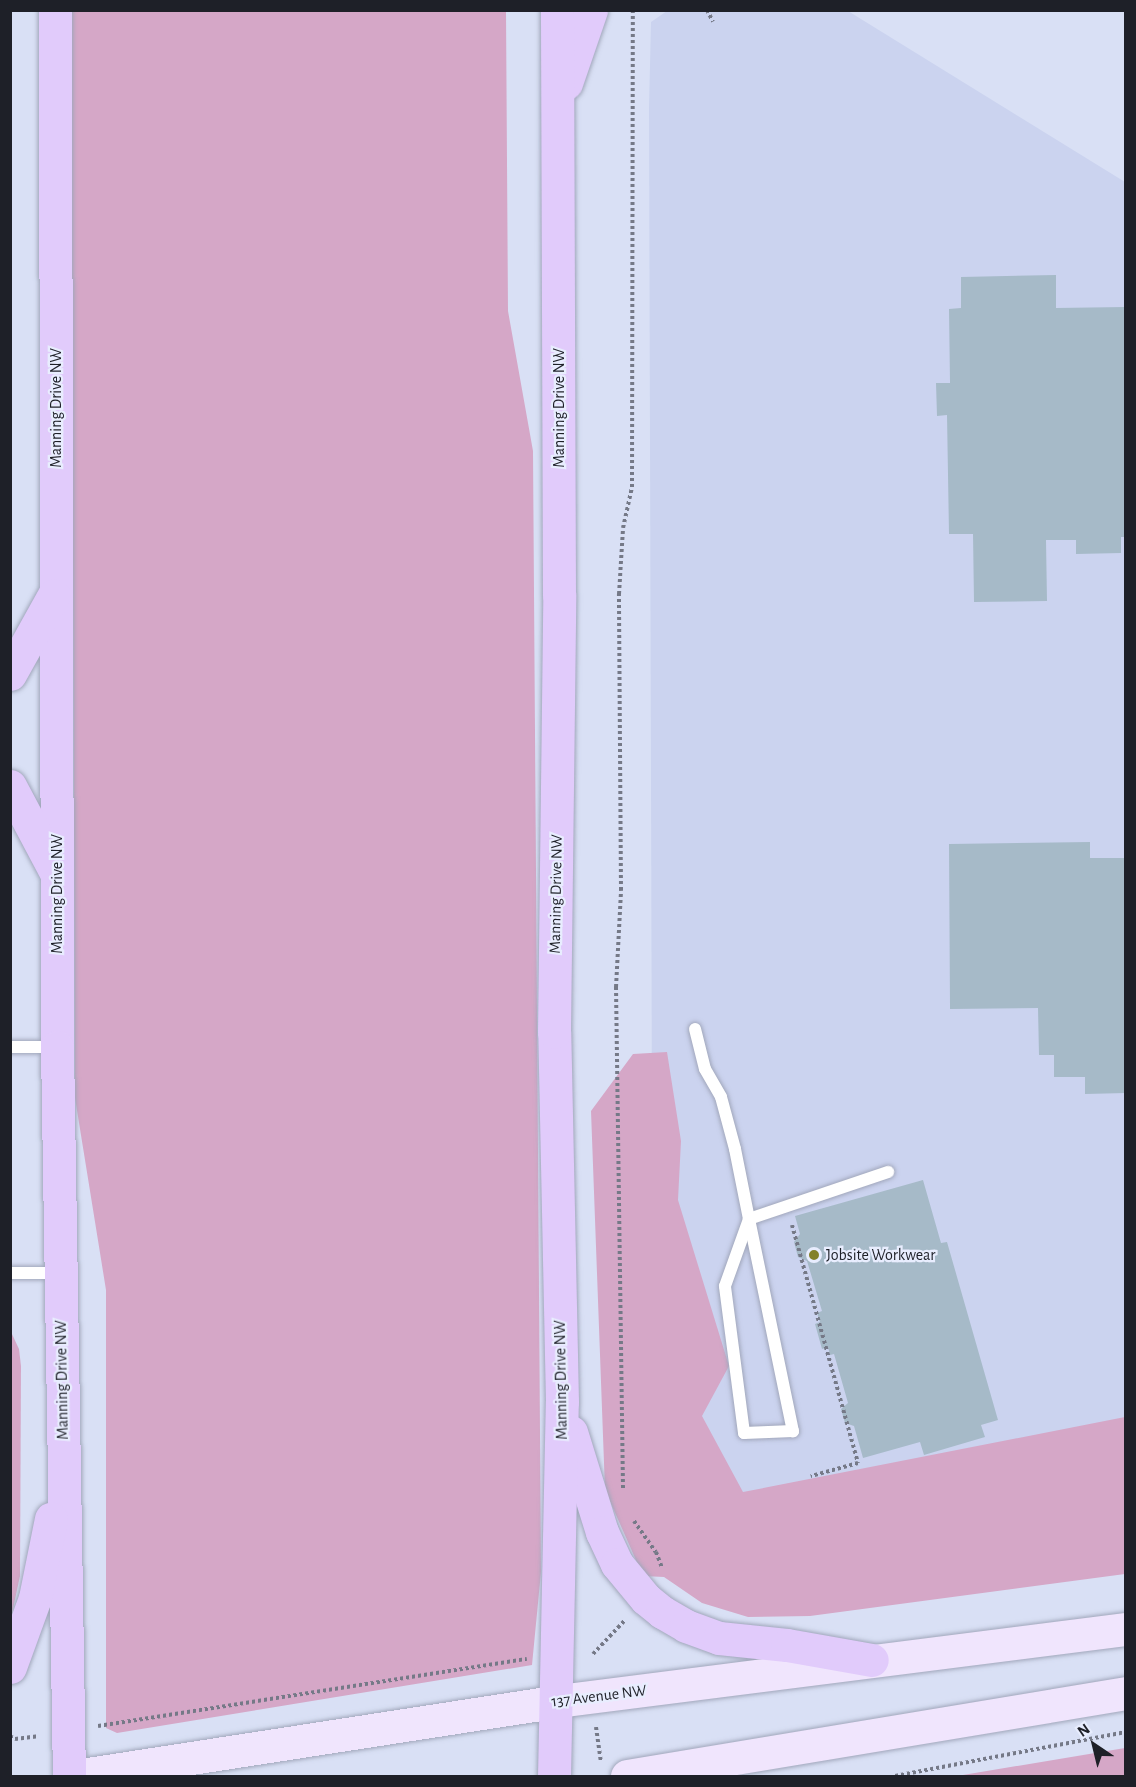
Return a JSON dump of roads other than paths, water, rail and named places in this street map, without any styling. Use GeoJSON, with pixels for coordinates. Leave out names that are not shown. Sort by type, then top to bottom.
{"type":"FeatureCollection","features":[{"type":"Feature","properties":{"kind":"main road","name":"Manning Drive NW"},"geometry":{"type":"LineString","coordinates":[[55,10],[57,1047],[69,1776]]}},
{"type":"Feature","properties":{"kind":"main road","name":"Manning Drive NW"},"geometry":{"type":"LineString","coordinates":[[554,1776],[558,1701],[562,1402],[554,1032],[559,595],[557,10]]}},
{"type":"Feature","properties":{"kind":"main road"},"geometry":{"type":"LineString","coordinates":[[557,108],[591,10]]}},
{"type":"Feature","properties":{"kind":"main road"},"geometry":{"type":"LineString","coordinates":[[10,674],[56,591]]}},
{"type":"Feature","properties":{"kind":"main road"},"geometry":{"type":"LineString","coordinates":[[10,786],[57,876]]}},
{"type":"Feature","properties":{"kind":"main road"},"geometry":{"type":"LineString","coordinates":[[562,1402],[602,1532],[617,1564],[646,1599],[686,1626],[719,1638],[787,1645],[872,1660]]}},
{"type":"Feature","properties":{"kind":"main road"},"geometry":{"type":"LineString","coordinates":[[10,1667],[35,1598],[63,1461]]}},
{"type":"Feature","properties":{"kind":"main road","name":"137 Avenue NW"},"geometry":{"type":"LineString","coordinates":[[75,1776],[558,1701],[1125,1629]]}},
{"type":"Feature","properties":{"kind":"main road"},"geometry":{"type":"LineString","coordinates":[[627,1776],[1125,1693]]}},
{"type":"Feature","properties":{"kind":"lane"},"geometry":{"type":"LineString","coordinates":[[695,1029],[705,1069],[721,1097],[748,1219],[793,1431],[744,1433],[725,1286],[748,1219]]}},
{"type":"Feature","properties":{"kind":"lane"},"geometry":{"type":"LineString","coordinates":[[10,1047],[57,1047]]}},
{"type":"Feature","properties":{"kind":"lane"},"geometry":{"type":"LineString","coordinates":[[748,1219],[888,1172]]}},
{"type":"Feature","properties":{"kind":"lane"},"geometry":{"type":"LineString","coordinates":[[10,1274],[60,1274]]}},
{"type":"Feature","properties":{"kind":"place","name":"Jobsite Workwear"},"geometry":{"type":"Point","coordinates":[814,1255]}}]}
